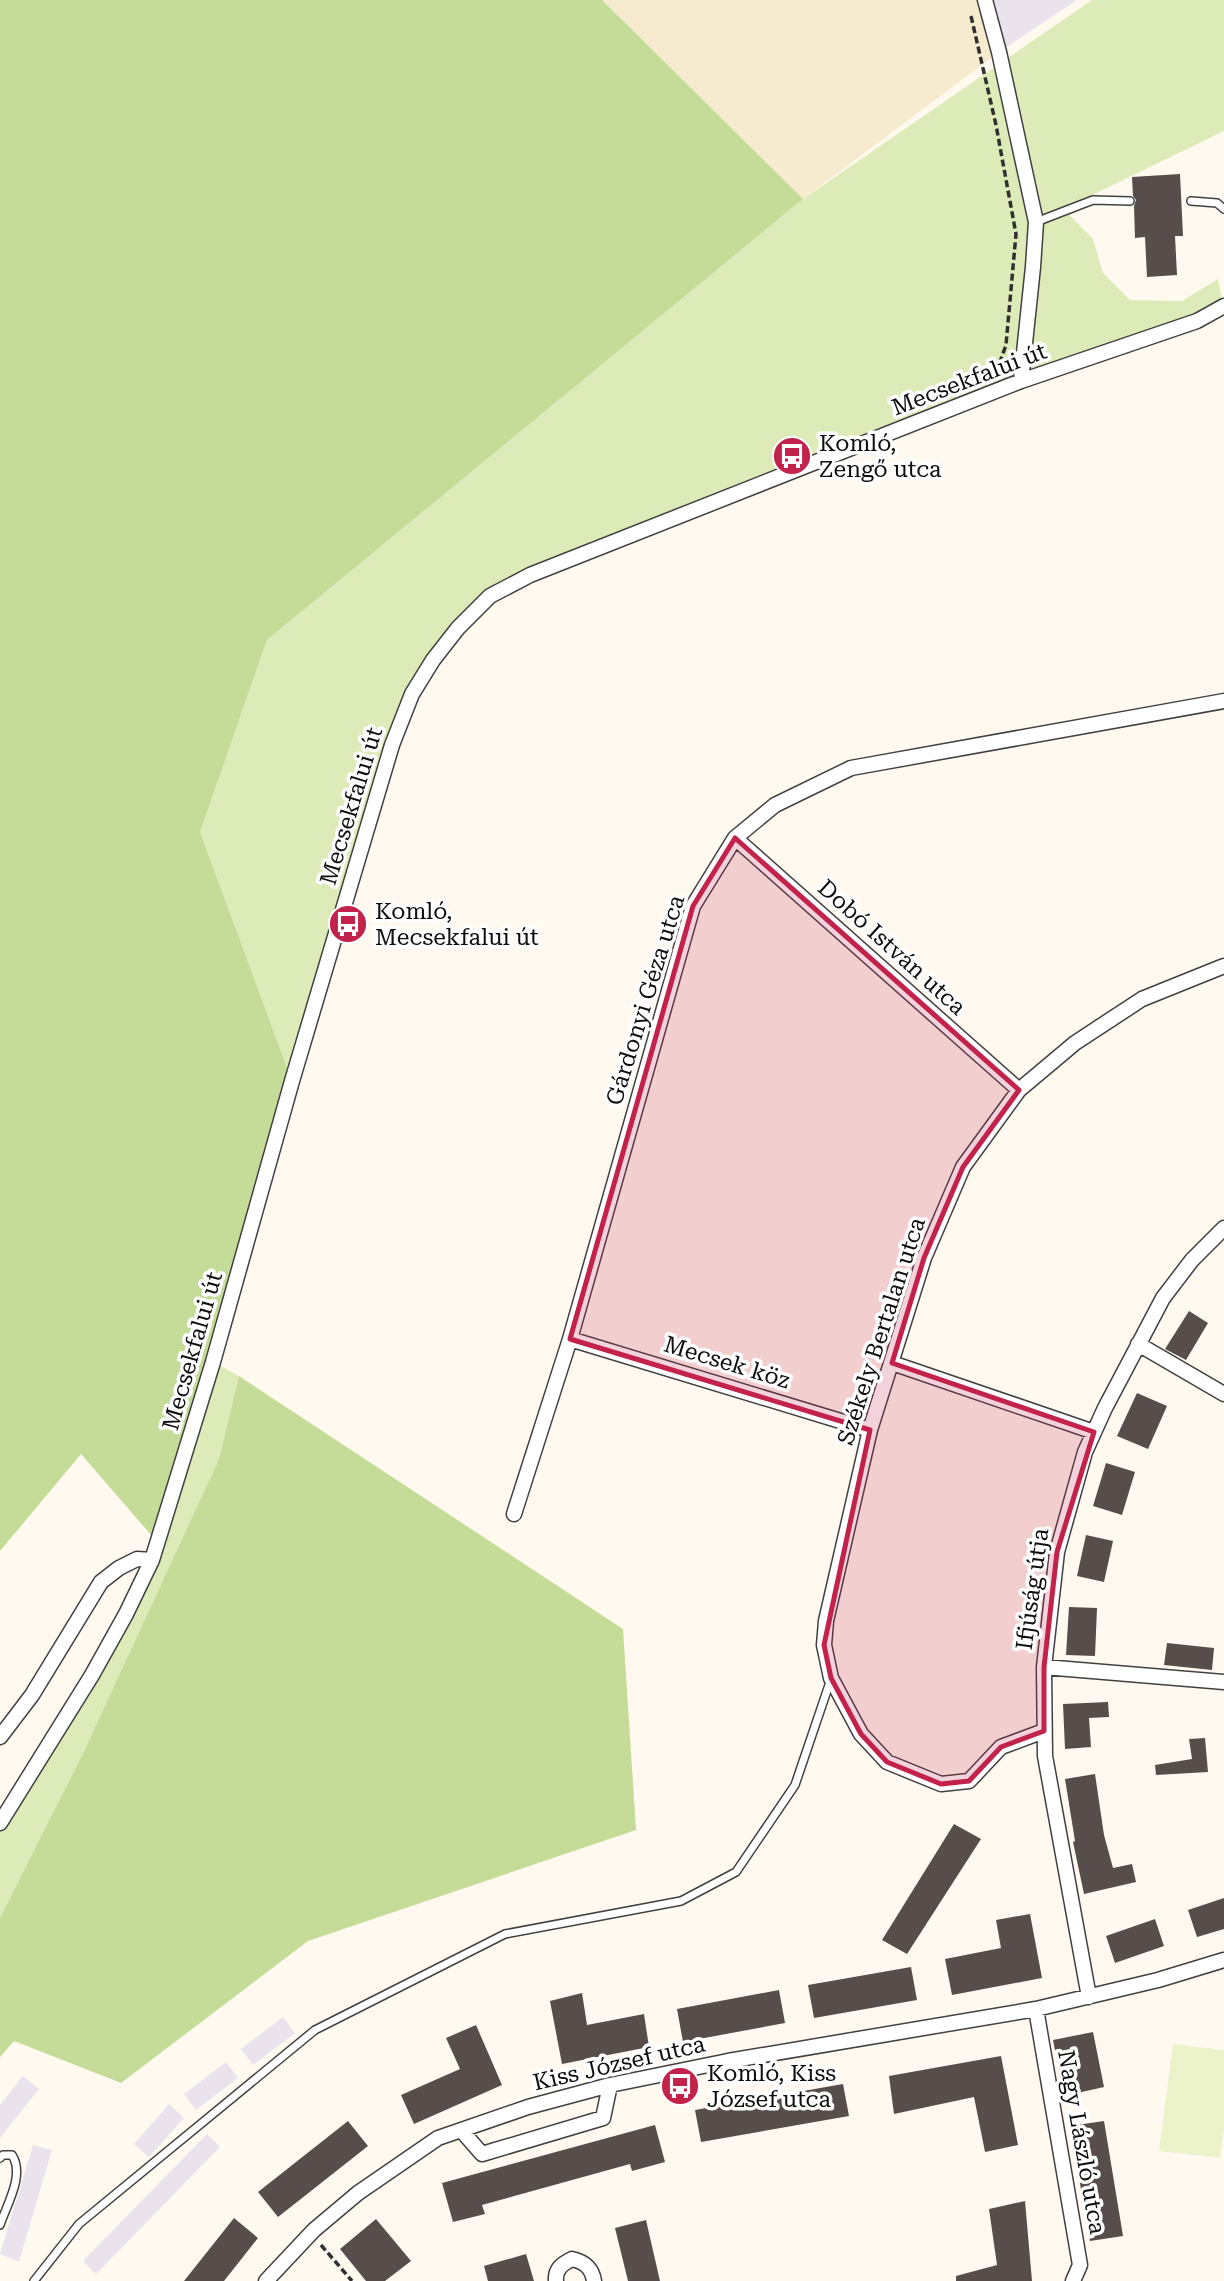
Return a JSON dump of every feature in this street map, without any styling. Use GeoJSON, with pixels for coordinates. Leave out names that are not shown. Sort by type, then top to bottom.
{"type":"FeatureCollection","features":[{"type":"Feature","properties":{"kind":"street"},"geometry":{"type":"LineString","coordinates":[[985,0],[1036,222],[1021,382]]}},
{"type":"Feature","properties":{"kind":"street","name":"Mecsekfalui út"},"geometry":{"type":"LineString","coordinates":[[0,1824],[92,1675],[152,1560],[213,1362],[292,1081],[392,745],[412,694],[433,660],[458,628],[489,596],[530,575],[989,394],[1197,321],[1224,307]]}},
{"type":"Feature","properties":{"kind":"street","name":"Gárdonyi Géza utca"},"geometry":{"type":"LineString","coordinates":[[514,1514],[570,1339],[693,906],[735,838],[775,805],[851,768],[1224,701]]}},
{"type":"Feature","properties":{"kind":"street","name":"Dobó István utca"},"geometry":{"type":"LineString","coordinates":[[735,838],[1019,1090]]}},
{"type":"Feature","properties":{"kind":"street","name":"Székely Bertalan utca"},"geometry":{"type":"LineString","coordinates":[[1044,1731],[1001,1747],[969,1781],[941,1784],[887,1762],[861,1734],[831,1678],[824,1645],[826,1621],[870,1430],[924,1258],[963,1167],[1019,1090],[1075,1043],[1142,999],[1224,966]]}},
{"type":"Feature","properties":{"kind":"street","name":"Ifjúság útja"},"geometry":{"type":"LineString","coordinates":[[1089,1997],[1066,1859],[1050,1795],[1044,1731],[1044,1667],[1057,1552],[1074,1488],[1094,1432],[1138,1345],[1163,1298],[1192,1259],[1224,1228]]}},
{"type":"Feature","properties":{"kind":"street","name":"Mecsek köz"},"geometry":{"type":"LineString","coordinates":[[570,1339],[870,1430]]}},
{"type":"Feature","properties":{"kind":"street"},"geometry":{"type":"LineString","coordinates":[[1138,1345],[1224,1394]]}},
{"type":"Feature","properties":{"kind":"street"},"geometry":{"type":"LineString","coordinates":[[892,1363],[1094,1432]]}},
{"type":"Feature","properties":{"kind":"street"},"geometry":{"type":"LineString","coordinates":[[0,1737],[32,1695],[101,1583],[119,1568],[136,1559],[152,1560]]}},
{"type":"Feature","properties":{"kind":"street"},"geometry":{"type":"LineString","coordinates":[[1044,1667],[1224,1682]]}},
{"type":"Feature","properties":{"kind":"street","name":"Kiss József utca"},"geometry":{"type":"LineString","coordinates":[[266,2281],[311,2233],[358,2193],[438,2138],[528,2107],[610,2085],[728,2061],[1036,2009],[1224,1960]]}},
{"type":"Feature","properties":{"kind":"street","name":"Nagy László utca"},"geometry":{"type":"LineString","coordinates":[[1036,2009],[1080,2265],[1073,2281]]}},
{"type":"Feature","properties":{"kind":"street"},"geometry":{"type":"LineString","coordinates":[[461,2130],[482,2154],[603,2118],[610,2085]]}},
{"type":"Feature","properties":{"kind":"street"},"geometry":{"type":"LineString","coordinates":[[556,2281],[561,2264],[572,2259],[590,2268],[594,2281]]}},
{"type":"Feature","properties":{"kind":"lane"},"geometry":{"type":"LineString","coordinates":[[1036,222],[1093,200],[1130,201]]}},
{"type":"Feature","properties":{"kind":"lane"},"geometry":{"type":"LineString","coordinates":[[1191,201],[1217,203],[1224,209]]}},
{"type":"Feature","properties":{"kind":"lane"},"geometry":{"type":"LineString","coordinates":[[34,2281],[79,2224],[315,2030],[505,1934],[681,1901],[736,1872],[795,1785],[831,1678]]}},
{"type":"Feature","properties":{"kind":"lane"},"geometry":{"type":"LineString","coordinates":[[0,2158],[3,2155],[12,2155],[18,2164],[18,2175],[0,2225]]}},
{"type":"Feature","properties":{"kind":"path"},"geometry":{"type":"LineString","coordinates":[[970,13],[996,125],[1016,234],[1006,345],[989,394]]}},
{"type":"Feature","properties":{"kind":"path"},"geometry":{"type":"LineString","coordinates":[[311,2233],[352,2281]]}},
{"type":"Feature","properties":{"kind":"highlighted area"},"geometry":{"type":"Polygon","coordinates":[[[735,838],[1019,1090],[963,1167],[924,1258],[892,1363],[1094,1432],[1057,1552],[1044,1667],[1044,1731],[1001,1747],[969,1781],[941,1784],[887,1762],[861,1734],[831,1678],[824,1645],[870,1430],[570,1339],[693,906],[735,838]]]}},
{"type":"Feature","properties":{"kind":"shaded area"},"geometry":{"type":"Polygon","coordinates":[[[602,0],[985,0],[999,52],[803,199],[602,0]]]}},
{"type":"Feature","properties":{"kind":"shaded area"},"geometry":{"type":"Polygon","coordinates":[[[985,0],[1077,0],[999,52],[985,0]]]}},
{"type":"Feature","properties":{"kind":"shaded area"},"geometry":{"type":"Polygon","coordinates":[[[283,2017],[295,2033],[253,2065],[241,2049],[283,2017]]]}},
{"type":"Feature","properties":{"kind":"shaded area"},"geometry":{"type":"Polygon","coordinates":[[[226,2062],[238,2078],[196,2110],[184,2094],[226,2062]]]}},
{"type":"Feature","properties":{"kind":"shaded area"},"geometry":{"type":"Polygon","coordinates":[[[23,2076],[39,2089],[0,2138],[0,2105],[23,2076]]]}},
{"type":"Feature","properties":{"kind":"shaded area"},"geometry":{"type":"Polygon","coordinates":[[[169,2104],[184,2118],[149,2157],[134,2144],[169,2104]]]}},
{"type":"Feature","properties":{"kind":"shaded area"},"geometry":{"type":"Polygon","coordinates":[[[207,2134],[220,2147],[96,2274],[83,2261],[207,2134]]]}},
{"type":"Feature","properties":{"kind":"shaded area"},"geometry":{"type":"Polygon","coordinates":[[[33,2145],[52,2150],[19,2262],[0,2254],[33,2145]]]}},
{"type":"Feature","properties":{"kind":"green space"},"geometry":{"type":"Polygon","coordinates":[[[0,0],[602,0],[803,199],[267,640],[200,832],[292,1081],[158,1543],[81,1454],[0,1551],[0,0]]]}},
{"type":"Feature","properties":{"kind":"green space"},"geometry":{"type":"Polygon","coordinates":[[[1092,0],[1224,0],[1224,131],[1047,217],[1066,211],[1093,239],[1103,273],[1130,300],[1182,301],[1218,279],[1223,306],[490,596],[412,694],[292,1081],[200,832],[267,640],[803,199],[1092,0]]]}},
{"type":"Feature","properties":{"kind":"green space"},"geometry":{"type":"Polygon","coordinates":[[[213,1362],[239,1376],[219,1459],[85,1749],[0,1918],[0,1823],[126,1614],[213,1362]]]}},
{"type":"Feature","properties":{"kind":"green space"},"geometry":{"type":"Polygon","coordinates":[[[239,1376],[623,1629],[636,1830],[308,1941],[121,2083],[14,2041],[0,2057],[0,1918],[85,1749],[219,1459],[239,1376]]]}},
{"type":"Feature","properties":{"kind":"green space"},"geometry":{"type":"Polygon","coordinates":[[[1173,2044],[1224,2050],[1224,2127],[1220,2158],[1159,2151],[1173,2044]]]}},
{"type":"Feature","properties":{"kind":"building"},"geometry":{"type":"Polygon","coordinates":[[[1180,174],[1183,236],[1175,236],[1177,275],[1147,277],[1145,237],[1135,238],[1136,200],[1133,196],[1132,177],[1180,174]]]}},
{"type":"Feature","properties":{"kind":"building"},"geometry":{"type":"Polygon","coordinates":[[[1189,1311],[1208,1323],[1186,1360],[1165,1349],[1189,1311]]]}},
{"type":"Feature","properties":{"kind":"building"},"geometry":{"type":"Polygon","coordinates":[[[1137,1393],[1167,1406],[1148,1449],[1117,1436],[1137,1393]]]}},
{"type":"Feature","properties":{"kind":"building"},"geometry":{"type":"Polygon","coordinates":[[[1106,1463],[1135,1472],[1122,1515],[1093,1506],[1106,1463]]]}},
{"type":"Feature","properties":{"kind":"building"},"geometry":{"type":"Polygon","coordinates":[[[1086,1535],[1113,1541],[1104,1582],[1077,1576],[1086,1535]]]}},
{"type":"Feature","properties":{"kind":"building"},"geometry":{"type":"Polygon","coordinates":[[[1069,1607],[1097,1608],[1095,1656],[1066,1655],[1069,1607]]]}},
{"type":"Feature","properties":{"kind":"building"},"geometry":{"type":"Polygon","coordinates":[[[1167,1643],[1214,1648],[1212,1670],[1164,1665],[1167,1643]]]}},
{"type":"Feature","properties":{"kind":"building"},"geometry":{"type":"Polygon","coordinates":[[[1108,1702],[1109,1717],[1089,1718],[1091,1747],[1065,1749],[1063,1704],[1108,1702]]]}},
{"type":"Feature","properties":{"kind":"building"},"geometry":{"type":"Polygon","coordinates":[[[1205,1738],[1208,1772],[1156,1775],[1155,1765],[1192,1759],[1189,1739],[1205,1738]]]}},
{"type":"Feature","properties":{"kind":"building"},"geometry":{"type":"Polygon","coordinates":[[[1095,1774],[1104,1835],[1113,1868],[1132,1864],[1136,1882],[1084,1894],[1073,1842],[1075,1841],[1065,1779],[1095,1774]]]}},
{"type":"Feature","properties":{"kind":"building"},"geometry":{"type":"Polygon","coordinates":[[[954,1824],[981,1839],[907,1954],[882,1940],[954,1824]]]}},
{"type":"Feature","properties":{"kind":"building"},"geometry":{"type":"Polygon","coordinates":[[[1224,1898],[1224,1929],[1197,1937],[1188,1910],[1224,1898]]]}},
{"type":"Feature","properties":{"kind":"building"},"geometry":{"type":"Polygon","coordinates":[[[1030,1914],[1042,1978],[952,1995],[945,1959],[1001,1948],[996,1920],[1030,1914]]]}},
{"type":"Feature","properties":{"kind":"building"},"geometry":{"type":"Polygon","coordinates":[[[1155,1919],[1164,1946],[1115,1963],[1106,1936],[1155,1919]]]}},
{"type":"Feature","properties":{"kind":"building"},"geometry":{"type":"Polygon","coordinates":[[[911,1967],[917,2000],[814,2018],[808,1985],[911,1967]]]}},
{"type":"Feature","properties":{"kind":"building"},"geometry":{"type":"Polygon","coordinates":[[[779,1990],[785,2023],[683,2042],[677,2009],[779,1990]]]}},
{"type":"Feature","properties":{"kind":"building"},"geometry":{"type":"Polygon","coordinates":[[[582,1993],[587,2025],[644,2014],[649,2047],[562,2064],[550,2001],[582,1993]]]}},
{"type":"Feature","properties":{"kind":"building"},"geometry":{"type":"Polygon","coordinates":[[[476,2025],[502,2085],[414,2124],[401,2095],[460,2069],[446,2038],[476,2025]]]}},
{"type":"Feature","properties":{"kind":"building"},"geometry":{"type":"Polygon","coordinates":[[[1093,2032],[1104,2087],[1064,2096],[1053,2040],[1093,2032]]]}},
{"type":"Feature","properties":{"kind":"building"},"geometry":{"type":"Polygon","coordinates":[[[1001,2056],[1018,2145],[985,2152],[974,2097],[894,2114],[889,2076],[1001,2056]]]}},
{"type":"Feature","properties":{"kind":"building"},"geometry":{"type":"Polygon","coordinates":[[[843,2084],[849,2116],[701,2142],[695,2110],[843,2084]]]}},
{"type":"Feature","properties":{"kind":"building"},"geometry":{"type":"Polygon","coordinates":[[[348,2121],[368,2146],[278,2217],[258,2192],[348,2121]]]}},
{"type":"Feature","properties":{"kind":"building"},"geometry":{"type":"Polygon","coordinates":[[[1104,2121],[1123,2236],[1090,2241],[1070,2126],[1104,2121]]]}},
{"type":"Feature","properties":{"kind":"building"},"geometry":{"type":"Polygon","coordinates":[[[655,2125],[665,2162],[632,2171],[630,2164],[482,2205],[485,2214],[453,2222],[442,2183],[655,2125]]]}},
{"type":"Feature","properties":{"kind":"building"},"geometry":{"type":"Polygon","coordinates":[[[1025,2201],[1032,2281],[956,2281],[956,2276],[997,2265],[989,2209],[1025,2201]]]}},
{"type":"Feature","properties":{"kind":"building"},"geometry":{"type":"Polygon","coordinates":[[[234,2218],[258,2238],[224,2281],[184,2281],[234,2218]]]}},
{"type":"Feature","properties":{"kind":"building"},"geometry":{"type":"Polygon","coordinates":[[[376,2219],[411,2261],[385,2281],[366,2281],[340,2249],[376,2219]]]}},
{"type":"Feature","properties":{"kind":"building"},"geometry":{"type":"Polygon","coordinates":[[[646,2220],[660,2281],[628,2281],[615,2228],[646,2220]]]}},
{"type":"Feature","properties":{"kind":"building"},"geometry":{"type":"Polygon","coordinates":[[[526,2254],[534,2281],[488,2281],[484,2266],[526,2254]]]}},
{"type":"Feature","properties":{"kind":"place","name":"Komló, Zengő utca"},"geometry":{"type":"Point","coordinates":[792,456]}},
{"type":"Feature","properties":{"kind":"place","name":"Komló, Mecsekfalui út"},"geometry":{"type":"Point","coordinates":[348,924]}},
{"type":"Feature","properties":{"kind":"place","name":"Komló, Kiss József utca"},"geometry":{"type":"Point","coordinates":[680,2086]}}]}
